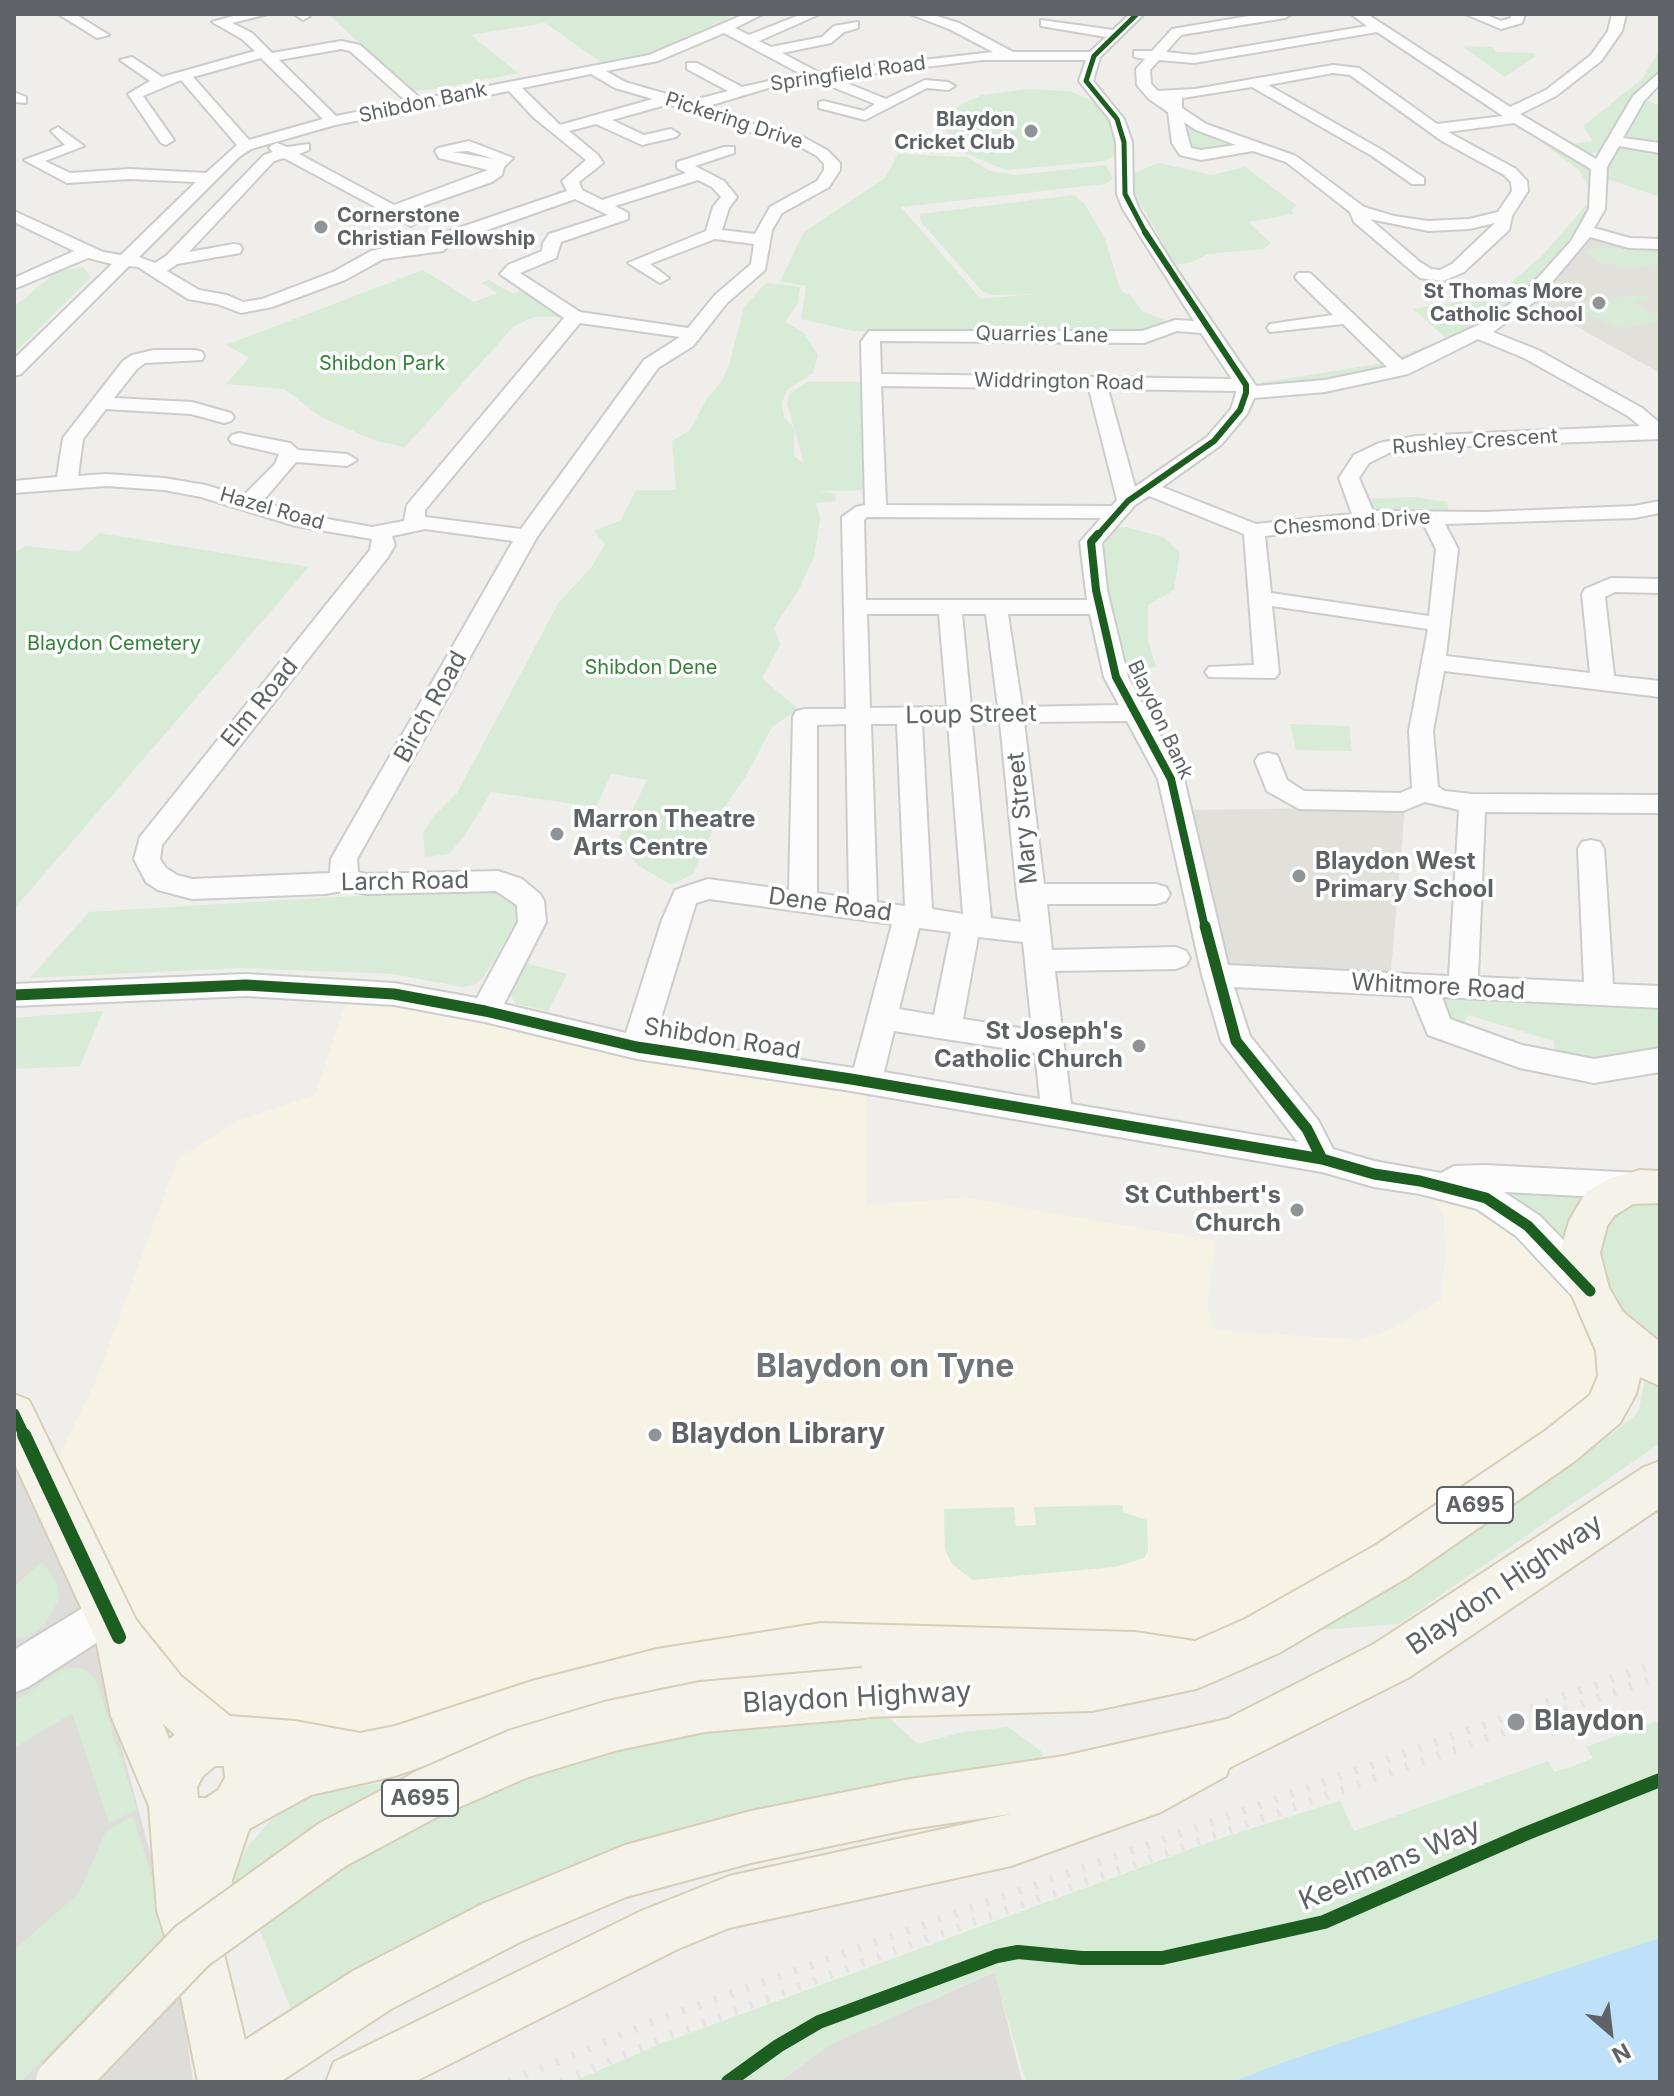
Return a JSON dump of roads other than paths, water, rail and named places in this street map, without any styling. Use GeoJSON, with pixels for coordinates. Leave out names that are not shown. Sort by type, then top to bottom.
{"type":"FeatureCollection","features":[{"type":"Feature","properties":{"kind":"main road","name":"Blaydon Highway"},"geometry":{"type":"LineString","coordinates":[[61,2082],[192,1946],[332,1845],[427,1794],[518,1754],[611,1726],[702,1707],[864,1693],[1092,1687],[1196,1665],[1262,1636],[1372,1574],[1572,1437],[1605,1409],[1615,1394],[1619,1376],[1617,1351],[1580,1253],[1589,1221],[1600,1204],[1611,1196],[1650,1187]]}},
{"type":"Feature","properties":{"kind":"main road"},"geometry":{"type":"LineString","coordinates":[[1599,1308],[1660,1367]]}},
{"type":"Feature","properties":{"kind":"main road"},"geometry":{"type":"LineString","coordinates":[[14,1414],[113,1625],[145,1743],[180,1816],[203,1824],[300,1774],[360,1756],[395,1751],[532,1705],[657,1673],[821,1647],[1135,1656],[1196,1665]]}},
{"type":"Feature","properties":{"kind":"main road","name":"Blaydon Highway"},"geometry":{"type":"LineString","coordinates":[[228,2082],[372,1990],[501,1923],[625,1871],[751,1837],[910,1804],[1064,1781],[1233,1742],[1391,1661],[1660,1482]]}},
{"type":"Feature","properties":{"kind":"main road"},"geometry":{"type":"LineString","coordinates":[[113,1625],[164,1693],[224,1740],[241,1745],[252,1767],[245,1795],[232,1811],[206,1880],[202,1967]]}},
{"type":"Feature","properties":{"kind":"main road"},"geometry":{"type":"LineString","coordinates":[[228,2082],[202,1967],[183,1911],[172,1783],[185,1758],[207,1742],[224,1740],[295,1746],[360,1756]]}},
{"type":"Feature","properties":{"kind":"main road"},"geometry":{"type":"LineString","coordinates":[[354,2082],[660,1930],[729,1902],[788,1886],[1011,1840],[1161,1787],[1233,1742]]}},
{"type":"Feature","properties":{"kind":"street"},"geometry":{"type":"LineString","coordinates":[[65,14],[102,35]]}},
{"type":"Feature","properties":{"kind":"street"},"geometry":{"type":"LineString","coordinates":[[261,14],[219,22],[247,36],[333,121]]}},
{"type":"Feature","properties":{"kind":"street","name":"Shibdon Bank"},"geometry":{"type":"LineString","coordinates":[[14,370],[209,178],[246,146],[333,121],[667,54],[756,14]]}},
{"type":"Feature","properties":{"kind":"street"},"geometry":{"type":"LineString","coordinates":[[749,40],[813,14]]}},
{"type":"Feature","properties":{"kind":"street"},"geometry":{"type":"LineString","coordinates":[[917,14],[963,30],[1009,55]]}},
{"type":"Feature","properties":{"kind":"street"},"geometry":{"type":"LineString","coordinates":[[1134,14],[1097,52],[1086,81],[1117,119],[1124,142],[1125,194],[1128,201],[1165,266],[1246,389]]}},
{"type":"Feature","properties":{"kind":"street"},"geometry":{"type":"LineString","coordinates":[[1285,14],[1180,31],[1153,56],[1141,74],[1144,85],[1154,96],[1201,127],[1291,159],[1358,210],[1392,221],[1428,226],[1469,224],[1504,216]]}},
{"type":"Feature","properties":{"kind":"street"},"geometry":{"type":"LineString","coordinates":[[1358,14],[1514,116],[1599,167],[1652,87]]}},
{"type":"Feature","properties":{"kind":"street"},"geometry":{"type":"LineString","coordinates":[[1472,14],[1503,31],[1517,20],[1518,14]]}},
{"type":"Feature","properties":{"kind":"street"},"geometry":{"type":"LineString","coordinates":[[1434,129],[1514,116],[1551,93],[1596,58],[1615,31],[1619,14]]}},
{"type":"Feature","properties":{"kind":"street"},"geometry":{"type":"LineString","coordinates":[[1046,23],[1115,34]]}},
{"type":"Feature","properties":{"kind":"street"},"geometry":{"type":"LineString","coordinates":[[771,51],[826,40],[839,29],[853,25]]}},
{"type":"Feature","properties":{"kind":"street"},"geometry":{"type":"LineString","coordinates":[[723,27],[816,76],[887,104]]}},
{"type":"Feature","properties":{"kind":"street","name":"Springfield Road"},"geometry":{"type":"LineString","coordinates":[[691,106],[816,76],[972,57],[1097,52],[1194,59],[1378,28]]}},
{"type":"Feature","properties":{"kind":"street"},"geometry":{"type":"LineString","coordinates":[[166,140],[135,94],[160,82],[333,32]]}},
{"type":"Feature","properties":{"kind":"street"},"geometry":{"type":"LineString","coordinates":[[263,52],[341,45],[355,48],[418,104]]}},
{"type":"Feature","properties":{"kind":"street"},"geometry":{"type":"LineString","coordinates":[[127,60],[160,82]]}},
{"type":"Feature","properties":{"kind":"street"},"geometry":{"type":"LineString","coordinates":[[692,66],[741,92]]}},
{"type":"Feature","properties":{"kind":"street"},"geometry":{"type":"LineString","coordinates":[[1154,96],[1185,94],[1324,70],[1341,69],[1360,73],[1434,129],[1510,172],[1519,181],[1520,191],[1504,216],[1503,226],[1458,268],[1443,276],[1426,274],[1414,266],[1360,219],[1358,210]]}},
{"type":"Feature","properties":{"kind":"street","name":"Pickering Drive"},"geometry":{"type":"LineString","coordinates":[[594,70],[620,85],[691,106],[727,122],[796,139],[822,153],[832,163],[832,170],[823,184],[776,210],[768,220],[759,266],[721,299],[694,334]]}},
{"type":"Feature","properties":{"kind":"street"},"geometry":{"type":"LineString","coordinates":[[184,75],[246,146]]}},
{"type":"Feature","properties":{"kind":"street"},"geometry":{"type":"LineString","coordinates":[[1255,83],[1377,153],[1418,181]]}},
{"type":"Feature","properties":{"kind":"street"},"geometry":{"type":"LineString","coordinates":[[865,116],[925,84],[948,86]]}},
{"type":"Feature","properties":{"kind":"street"},"geometry":{"type":"LineString","coordinates":[[512,85],[534,98],[557,130],[593,158],[595,163],[570,181],[576,193],[630,215],[555,238],[550,254],[509,274],[575,317],[694,334]]}},
{"type":"Feature","properties":{"kind":"street"},"geometry":{"type":"LineString","coordinates":[[589,90],[620,85]]}},
{"type":"Feature","properties":{"kind":"street"},"geometry":{"type":"LineString","coordinates":[[1185,94],[1174,105],[1180,143],[1185,152],[1201,155],[1251,146]]}},
{"type":"Feature","properties":{"kind":"street"},"geometry":{"type":"LineString","coordinates":[[341,136],[534,98]]}},
{"type":"Feature","properties":{"kind":"street"},"geometry":{"type":"LineString","coordinates":[[557,130],[668,100]]}},
{"type":"Feature","properties":{"kind":"street"},"geometry":{"type":"LineString","coordinates":[[824,105],[881,121]]}},
{"type":"Feature","properties":{"kind":"street"},"geometry":{"type":"LineString","coordinates":[[598,119],[642,140],[671,134]]}},
{"type":"Feature","properties":{"kind":"street"},"geometry":{"type":"LineString","coordinates":[[58,131],[76,146],[32,160],[67,178],[130,174],[209,178]]}},
{"type":"Feature","properties":{"kind":"street"},"geometry":{"type":"LineString","coordinates":[[263,140],[413,222]]}},
{"type":"Feature","properties":{"kind":"street"},"geometry":{"type":"LineString","coordinates":[[1614,141],[1660,148]]}},
{"type":"Feature","properties":{"kind":"street"},"geometry":{"type":"LineString","coordinates":[[164,265],[269,158],[313,144]]}},
{"type":"Feature","properties":{"kind":"street"},"geometry":{"type":"LineString","coordinates":[[713,234],[721,207],[729,197],[718,184],[682,165],[729,150]]}},
{"type":"Feature","properties":{"kind":"street"},"geometry":{"type":"LineString","coordinates":[[393,211],[486,179],[494,175],[496,165]]}},
{"type":"Feature","properties":{"kind":"street","name":"Widdrington Road"},"geometry":{"type":"LineString","coordinates":[[872,380],[1160,384],[1246,389],[1325,386],[1401,370],[1479,333],[1532,295],[1578,243],[1597,209],[1599,167]]}},
{"type":"Feature","properties":{"kind":"street"},"geometry":{"type":"LineString","coordinates":[[601,205],[700,174]]}},
{"type":"Feature","properties":{"kind":"street"},"geometry":{"type":"LineString","coordinates":[[164,265],[182,290],[221,299],[234,314],[339,276],[385,252],[437,247],[447,238],[576,193]]}},
{"type":"Feature","properties":{"kind":"street"},"geometry":{"type":"LineString","coordinates":[[14,216],[99,257],[164,265],[234,249]]}},
{"type":"Feature","properties":{"kind":"street"},"geometry":{"type":"LineString","coordinates":[[1585,231],[1629,243],[1660,244]]}},
{"type":"Feature","properties":{"kind":"street"},"geometry":{"type":"LineString","coordinates":[[660,278],[637,263],[713,234],[763,240]]}},
{"type":"Feature","properties":{"kind":"street"},"geometry":{"type":"LineString","coordinates":[[14,284],[87,252]]}},
{"type":"Feature","properties":{"kind":"street"},"geometry":{"type":"LineString","coordinates":[[1304,277],[1401,370]]}},
{"type":"Feature","properties":{"kind":"street"},"geometry":{"type":"LineString","coordinates":[[415,524],[414,509],[575,317]]}},
{"type":"Feature","properties":{"kind":"street"},"geometry":{"type":"LineString","coordinates":[[1276,328],[1347,318]]}},
{"type":"Feature","properties":{"kind":"street","name":"Quarries Lane"},"geometry":{"type":"LineString","coordinates":[[872,380],[870,342],[875,335],[1144,337],[1175,325],[1207,328]]}},
{"type":"Feature","properties":{"kind":"street"},"geometry":{"type":"LineString","coordinates":[[1479,333],[1551,365],[1635,412],[1659,432]]}},
{"type":"Feature","properties":{"kind":"street","name":"Birch Road"},"geometry":{"type":"LineString","coordinates":[[348,880],[344,876],[344,859],[527,536],[651,364],[694,334]]}},
{"type":"Feature","properties":{"kind":"street"},"geometry":{"type":"LineString","coordinates":[[1144,337],[1160,384]]}},
{"type":"Feature","properties":{"kind":"street"},"geometry":{"type":"LineString","coordinates":[[67,482],[73,438],[130,365],[139,359],[195,356]]}},
{"type":"Feature","properties":{"kind":"street"},"geometry":{"type":"LineString","coordinates":[[866,512],[872,380]]}},
{"type":"Feature","properties":{"kind":"street"},"geometry":{"type":"LineString","coordinates":[[863,908],[853,517],[866,512],[1122,506],[1097,383]]}},
{"type":"Feature","properties":{"kind":"street","name":"Blaydon Bank"},"geometry":{"type":"LineString","coordinates":[[1246,389],[1240,410],[1214,441],[1122,506],[1091,542],[1099,607],[1116,677],[1171,779],[1216,975],[1236,1041],[1307,1129],[1322,1159]]}},
{"type":"Feature","properties":{"kind":"street"},"geometry":{"type":"LineString","coordinates":[[102,403],[192,408],[224,417]]}},
{"type":"Feature","properties":{"kind":"street","name":"Rushley Crescent"},"geometry":{"type":"LineString","coordinates":[[1365,519],[1349,478],[1361,459],[1386,447],[1416,442],[1659,432]]}},
{"type":"Feature","properties":{"kind":"street"},"geometry":{"type":"LineString","coordinates":[[239,439],[283,447],[290,456],[347,460]]}},
{"type":"Feature","properties":{"kind":"street"},"geometry":{"type":"LineString","coordinates":[[246,504],[258,495],[290,456]]}},
{"type":"Feature","properties":{"kind":"street","name":"Hazel Road"},"geometry":{"type":"LineString","coordinates":[[14,487],[67,482],[164,484],[205,491],[296,520],[381,533],[415,524],[527,536]]}},
{"type":"Feature","properties":{"kind":"street","name":"Chesmond Drive"},"geometry":{"type":"LineString","coordinates":[[1147,488],[1254,531],[1365,519],[1588,514],[1660,507]]}},
{"type":"Feature","properties":{"kind":"street"},"geometry":{"type":"LineString","coordinates":[[1425,792],[1421,731],[1440,624],[1447,549],[1430,516]]}},
{"type":"Feature","properties":{"kind":"street"},"geometry":{"type":"LineString","coordinates":[[1217,672],[1267,673],[1254,531]]}},
{"type":"Feature","properties":{"kind":"street","name":"Elm Road"},"geometry":{"type":"LineString","coordinates":[[156,875],[147,859],[149,844],[380,552],[384,545],[381,533]]}},
{"type":"Feature","properties":{"kind":"street"},"geometry":{"type":"LineString","coordinates":[[1603,683],[1593,594],[1611,585],[1660,586]]}},
{"type":"Feature","properties":{"kind":"street"},"geometry":{"type":"LineString","coordinates":[[1262,598],[1440,624]]}},
{"type":"Feature","properties":{"kind":"street"},"geometry":{"type":"LineString","coordinates":[[856,607],[1099,607]]}},
{"type":"Feature","properties":{"kind":"street"},"geometry":{"type":"LineString","coordinates":[[946,1028],[972,925],[960,715],[950,607]]}},
{"type":"Feature","properties":{"kind":"street","name":"Mary Street"},"geometry":{"type":"LineString","coordinates":[[996,607],[1057,1116]]}},
{"type":"Feature","properties":{"kind":"street"},"geometry":{"type":"LineString","coordinates":[[1433,662],[1660,689]]}},
{"type":"Feature","properties":{"kind":"street","name":"Loup Street"},"geometry":{"type":"LineString","coordinates":[[803,901],[805,717],[1138,713]]}},
{"type":"Feature","properties":{"kind":"street"},"geometry":{"type":"LineString","coordinates":[[866,1082],[881,1018],[913,916],[909,716]]}},
{"type":"Feature","properties":{"kind":"street"},"geometry":{"type":"LineString","coordinates":[[1268,761],[1276,785],[1299,800],[1403,802],[1425,792],[1440,799],[1472,803],[1660,804]]}},
{"type":"Feature","properties":{"kind":"street"},"geometry":{"type":"LineString","coordinates":[[1463,987],[1472,803]]}},
{"type":"Feature","properties":{"kind":"street"},"geometry":{"type":"LineString","coordinates":[[1591,849],[1599,993]]}},
{"type":"Feature","properties":{"kind":"street","name":"Larch Road"},"geometry":{"type":"LineString","coordinates":[[156,875],[168,883],[192,889],[325,884],[348,880],[366,884],[498,881],[530,901],[532,922],[485,1011]]}},
{"type":"Feature","properties":{"kind":"street","name":"Dene Road"},"geometry":{"type":"LineString","coordinates":[[637,1047],[685,897],[708,889],[972,925],[1038,948],[1176,958]]}},
{"type":"Feature","properties":{"kind":"street"},"geometry":{"type":"LineString","coordinates":[[1031,894],[1156,894]]}},
{"type":"Feature","properties":{"kind":"street","name":"Whitmore Road"},"geometry":{"type":"LineString","coordinates":[[1216,975],[1660,997]]}},
{"type":"Feature","properties":{"kind":"street","name":"Shibdon Road"},"geometry":{"type":"LineString","coordinates":[[14,995],[246,985],[394,994],[485,1011],[637,1047],[866,1082],[1322,1159],[1374,1174],[1420,1181]]}},
{"type":"Feature","properties":{"kind":"street"},"geometry":{"type":"LineString","coordinates":[[1423,986],[1438,1027],[1520,1056],[1594,1071],[1660,1060]]}},
{"type":"Feature","properties":{"kind":"street"},"geometry":{"type":"LineString","coordinates":[[881,1018],[1049,1044]]}},
{"type":"Feature","properties":{"kind":"street"},"geometry":{"type":"LineString","coordinates":[[1420,1181],[1485,1178],[1650,1187]]}},
{"type":"Feature","properties":{"kind":"street"},"geometry":{"type":"LineString","coordinates":[[1420,1181],[1486,1198],[1505,1207],[1528,1226],[1599,1308]]}},
{"type":"Feature","properties":{"kind":"street"},"geometry":{"type":"LineString","coordinates":[[14,1673],[113,1625]]}},
{"type":"Feature","properties":{"kind":"water"},"geometry":{"type":"Polygon","coordinates":[[[1660,1938],[1660,2082],[1232,2082],[1289,2060],[1660,1938]]]}},
{"type":"Feature","properties":{"kind":"railway"},"geometry":{"type":"LineString","coordinates":[[509,2082],[655,2021],[1660,1662]]}},
{"type":"Feature","properties":{"kind":"railway"},"geometry":{"type":"LineString","coordinates":[[561,2082],[659,2040],[896,1950],[1660,1676]]}},
{"type":"Feature","properties":{"kind":"place","name":"Blaydon Cricket Club"},"geometry":{"type":"Point","coordinates":[1031,131]}},
{"type":"Feature","properties":{"kind":"place","name":"Cornerstone Christian Fellowship"},"geometry":{"type":"Point","coordinates":[321,227]}},
{"type":"Feature","properties":{"kind":"place","name":"St Thomas More Catholic School"},"geometry":{"type":"Point","coordinates":[1599,303]}},
{"type":"Feature","properties":{"kind":"place","name":"Marron Theatre Arts Centre"},"geometry":{"type":"Point","coordinates":[557,834]}},
{"type":"Feature","properties":{"kind":"place","name":"Blaydon West Primary School"},"geometry":{"type":"Point","coordinates":[1299,876]}},
{"type":"Feature","properties":{"kind":"place","name":"St Joseph's Catholic Church"},"geometry":{"type":"Point","coordinates":[1139,1046]}},
{"type":"Feature","properties":{"kind":"place","name":"St Cuthbert's Church"},"geometry":{"type":"Point","coordinates":[1297,1210]}},
{"type":"Feature","properties":{"kind":"place","name":"Blaydon Library"},"geometry":{"type":"Point","coordinates":[655,1435]}},
{"type":"Feature","properties":{"kind":"place","name":"Blaydon"},"geometry":{"type":"Point","coordinates":[1516,1722]}},
{"type":"Feature","properties":{"kind":"district","name":"Blaydon on Tyne"},"geometry":{"type":"Point","coordinates":[885,1367]}},
{"type":"Feature","properties":{"kind":"park label","name":"Shibdon Park"},"geometry":{"type":"Point","coordinates":[382,364]}},
{"type":"Feature","properties":{"kind":"park label","name":"Blaydon Cemetery"},"geometry":{"type":"Point","coordinates":[114,644]}},
{"type":"Feature","properties":{"kind":"park label","name":"Shibdon Dene"},"geometry":{"type":"Point","coordinates":[651,668]}}]}
